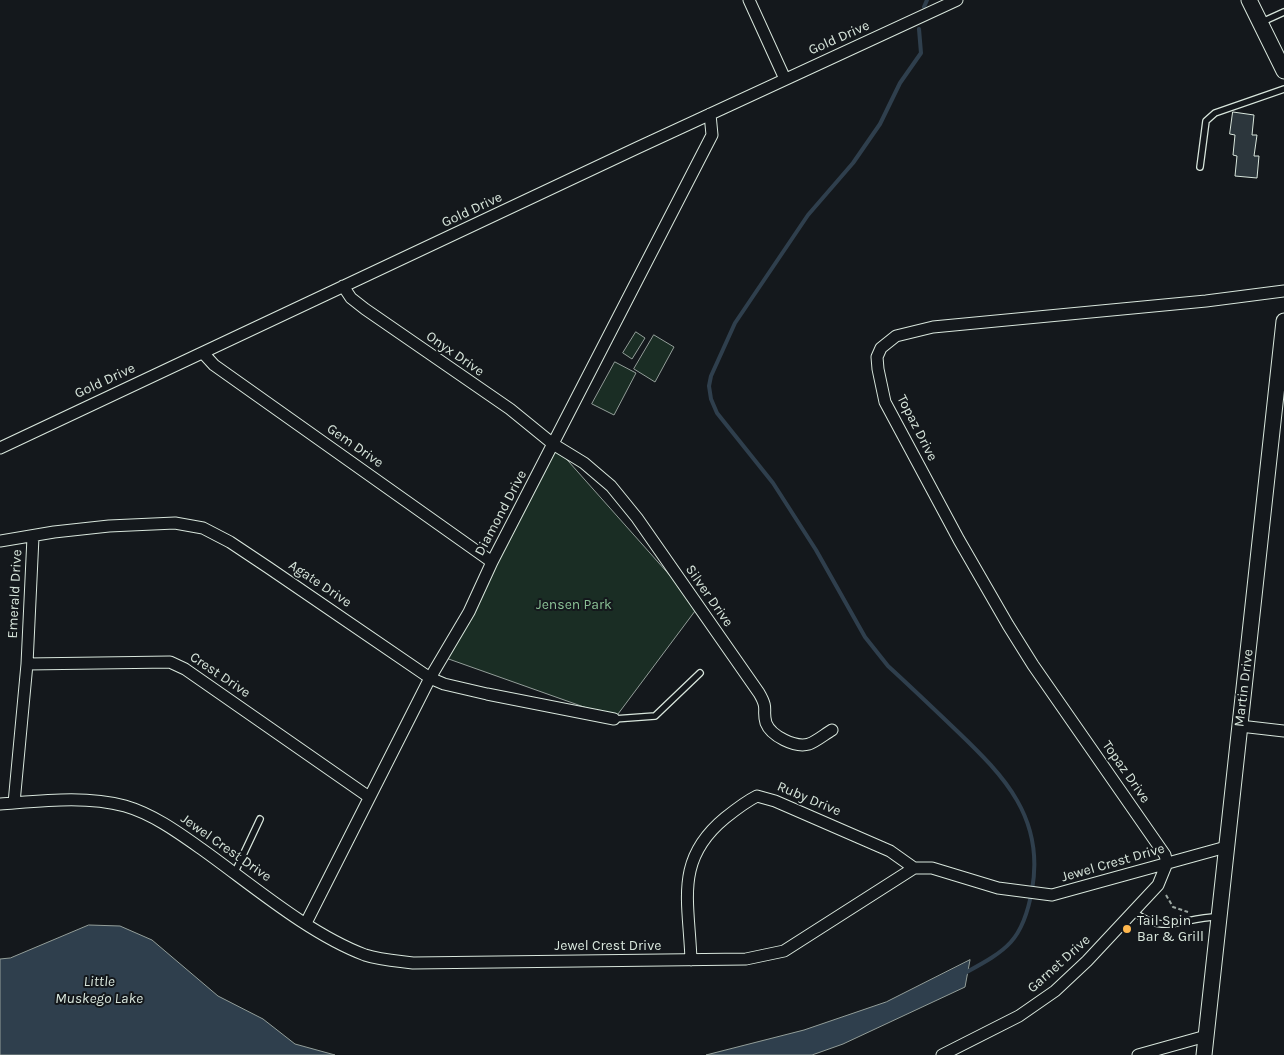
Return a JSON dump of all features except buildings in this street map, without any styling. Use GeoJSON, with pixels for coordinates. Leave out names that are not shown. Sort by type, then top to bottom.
{"type":"FeatureCollection","features":[{"type":"Feature","properties":{"kind":"street"},"geometry":{"type":"LineString","coordinates":[[749,0],[786,79]]}},
{"type":"Feature","properties":{"kind":"street","name":"Gold Drive"},"geometry":{"type":"LineString","coordinates":[[0,448],[957,0]]}},
{"type":"Feature","properties":{"kind":"street"},"geometry":{"type":"LineString","coordinates":[[1249,0],[1284,71]]}},
{"type":"Feature","properties":{"kind":"street","name":"Diamond Drive"},"geometry":{"type":"LineString","coordinates":[[306,923],[430,678],[469,612],[492,562],[712,135],[710,114]]}},
{"type":"Feature","properties":{"kind":"street","name":"Onyx Drive"},"geometry":{"type":"LineString","coordinates":[[343,286],[351,298],[365,309],[510,409],[553,444]]}},
{"type":"Feature","properties":{"kind":"street","name":"Topaz Drive"},"geometry":{"type":"LineString","coordinates":[[1168,862],[1165,854],[1033,665],[993,600],[885,402],[877,357],[881,348],[896,336],[933,327],[1284,292]]}},
{"type":"Feature","properties":{"kind":"street","name":"Martin Drive"},"geometry":{"type":"LineString","coordinates":[[1204,1055],[1284,321]]}},
{"type":"Feature","properties":{"kind":"street","name":"Gem Drive"},"geometry":{"type":"LineString","coordinates":[[203,353],[214,366],[492,562]]}},
{"type":"Feature","properties":{"kind":"street","name":"Silver Drive"},"geometry":{"type":"LineString","coordinates":[[553,444],[584,463],[611,486],[636,518],[766,704],[765,716],[769,728],[778,736],[793,744],[808,744],[832,730]]}},
{"type":"Feature","properties":{"kind":"street","name":"Agate Drive"},"geometry":{"type":"LineString","coordinates":[[0,541],[85,528],[156,523],[189,524],[203,528],[230,542],[270,568],[430,678],[444,684],[487,694],[614,719]]}},
{"type":"Feature","properties":{"kind":"street","name":"Emerald Drive"},"geometry":{"type":"LineString","coordinates":[[14,803],[27,664],[34,553],[33,537]]}},
{"type":"Feature","properties":{"kind":"street","name":"Crest Drive"},"geometry":{"type":"LineString","coordinates":[[27,664],[158,660],[170,662],[185,669],[369,797]]}},
{"type":"Feature","properties":{"kind":"street"},"geometry":{"type":"LineString","coordinates":[[1240,726],[1284,731]]}},
{"type":"Feature","properties":{"kind":"street","name":"Ruby Drive"},"geometry":{"type":"LineString","coordinates":[[691,960],[688,893],[690,862],[709,831],[746,801],[757,796],[775,801],[890,851],[914,868]]}},
{"type":"Feature","properties":{"kind":"street","name":"Jewel Crest Drive"},"geometry":{"type":"LineString","coordinates":[[0,804],[78,800],[124,806],[163,823],[306,923],[341,944],[367,955],[414,962],[746,959],[784,951],[914,868],[939,870],[998,888],[1052,896],[1226,847]]}},
{"type":"Feature","properties":{"kind":"street","name":"Garnet Drive"},"geometry":{"type":"LineString","coordinates":[[942,1055],[978,1039],[1037,1005],[1088,961],[1134,912],[1158,885],[1164,875],[1168,862]]}},
{"type":"Feature","properties":{"kind":"street"},"geometry":{"type":"LineString","coordinates":[[1138,1055],[1206,1036]]}},
{"type":"Feature","properties":{"kind":"lane"},"geometry":{"type":"LineString","coordinates":[[1260,23],[1284,12]]}},
{"type":"Feature","properties":{"kind":"lane"},"geometry":{"type":"LineString","coordinates":[[1200,167],[1206,121],[1215,113],[1284,89]]}},
{"type":"Feature","properties":{"kind":"lane"},"geometry":{"type":"LineString","coordinates":[[614,719],[655,716],[700,673]]}},
{"type":"Feature","properties":{"kind":"lane"},"geometry":{"type":"LineString","coordinates":[[235,872],[260,819]]}},
{"type":"Feature","properties":{"kind":"lane"},"geometry":{"type":"LineString","coordinates":[[1134,912],[1143,919],[1162,925],[1200,918],[1219,918]]}},
{"type":"Feature","properties":{"kind":"path"},"geometry":{"type":"LineString","coordinates":[[1164,875],[1165,894],[1173,907],[1182,908],[1200,918]]}},
{"type":"Feature","properties":{"kind":"green space"},"geometry":{"type":"Polygon","coordinates":[[[636,332],[645,338],[632,359],[623,353],[636,332]]]}},
{"type":"Feature","properties":{"kind":"green space"},"geometry":{"type":"Polygon","coordinates":[[[654,335],[674,347],[655,382],[634,369],[654,335]]]}},
{"type":"Feature","properties":{"kind":"green space"},"geometry":{"type":"Polygon","coordinates":[[[615,362],[636,373],[614,415],[592,404],[615,362]]]}},
{"type":"Feature","properties":{"kind":"green space","name":"Jensen Park"},"geometry":{"type":"Polygon","coordinates":[[[553,444],[698,607],[615,718],[443,657],[553,444]]]}},
{"type":"Feature","properties":{"kind":"water","name":"Little Muskego Lake"},"geometry":{"type":"Polygon","coordinates":[[[89,925],[120,926],[152,940],[218,996],[263,1019],[295,1044],[335,1055],[0,1055],[0,959],[10,958],[89,925]]]}},
{"type":"Feature","properties":{"kind":"water"},"geometry":{"type":"Polygon","coordinates":[[[970,960],[965,987],[843,1044],[812,1055],[706,1055],[804,1030],[886,1002],[970,960]]]}},
{"type":"Feature","properties":{"kind":"waterway"},"geometry":{"type":"LineString","coordinates":[[924,7],[927,0]]}},
{"type":"Feature","properties":{"kind":"waterway"},"geometry":{"type":"LineString","coordinates":[[919,29],[921,53],[900,83],[880,124],[853,163],[808,215],[735,323],[711,376],[709,386],[711,399],[717,413],[773,483],[816,550],[865,637],[888,666],[957,731],[1005,782],[1017,800],[1026,820],[1032,841],[1034,864],[1032,890],[1024,921],[1018,933],[1002,950],[992,958],[965,973]]}},
{"type":"Feature","properties":{"kind":"place","name":"Tail Spin Bar & Grill"},"geometry":{"type":"Point","coordinates":[1127,929]}}]}
